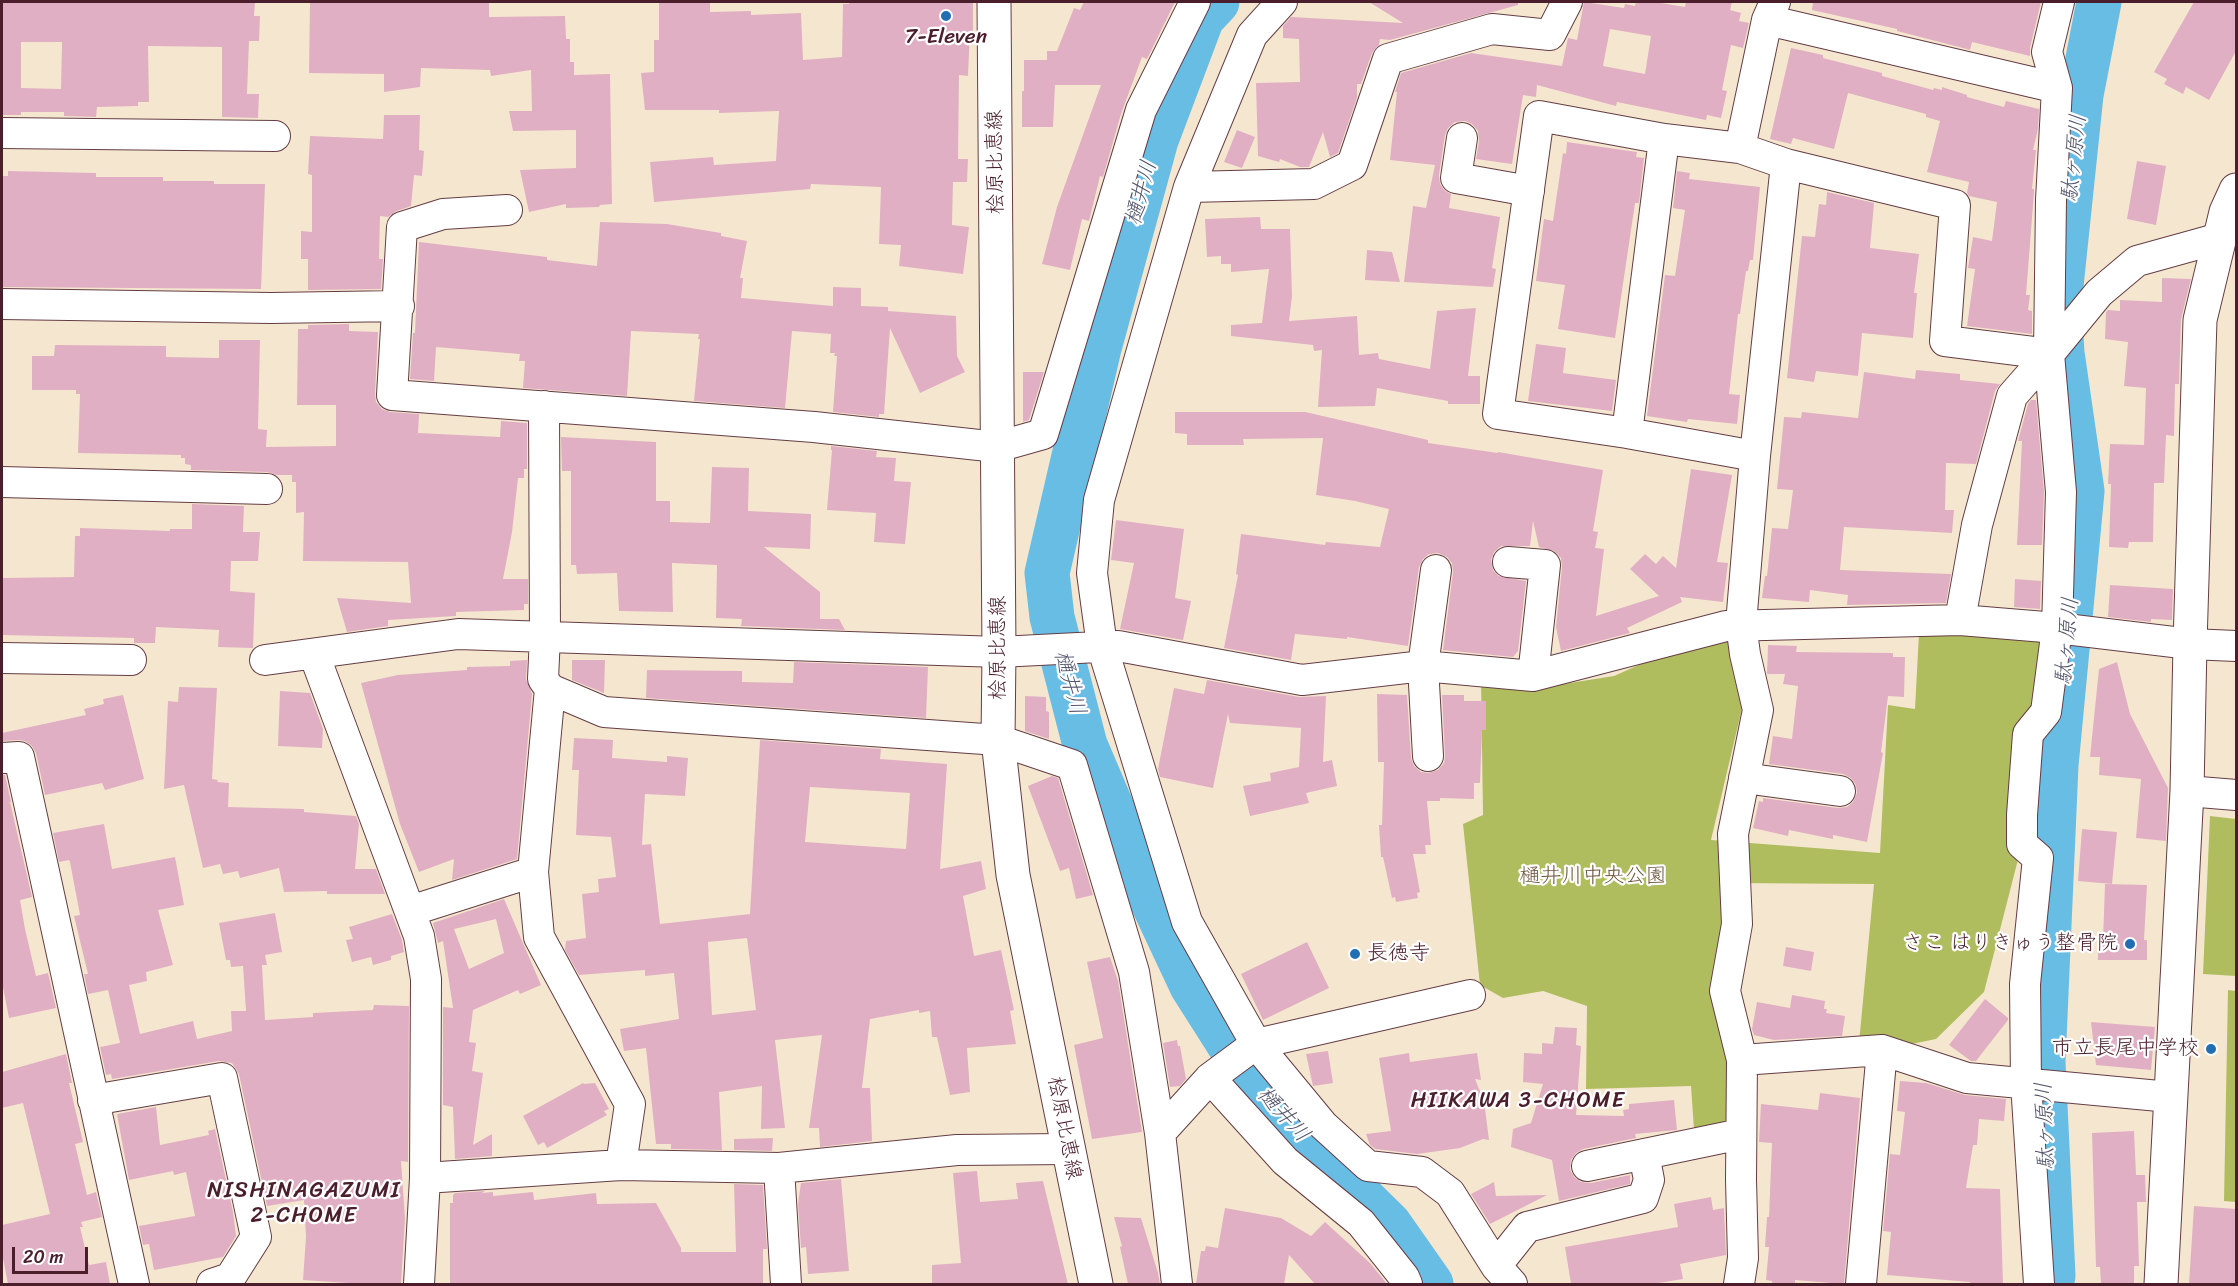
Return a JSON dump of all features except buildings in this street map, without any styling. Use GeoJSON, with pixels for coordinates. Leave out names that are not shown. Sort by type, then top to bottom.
{"type":"FeatureCollection","features":[{"type":"Feature","properties":{"kind":"main road","name":"桧原比恵線"},"geometry":{"type":"LineString","coordinates":[[994,2],[998,741],[1013,875],[1096,1284]]}},
{"type":"Feature","properties":{"kind":"main road"},"geometry":{"type":"LineString","coordinates":[[2161,1284],[2187,791],[2200,320],[2224,250],[2226,212],[2236,190]]}},
{"type":"Feature","properties":{"kind":"street"},"geometry":{"type":"LineString","coordinates":[[507,210],[443,214],[402,227],[392,395],[814,427],[997,447],[1043,434],[1141,110],[1196,2]]}},
{"type":"Feature","properties":{"kind":"street"},"geometry":{"type":"LineString","coordinates":[[1282,2],[1252,35],[1189,187],[1099,500],[1092,573],[1102,646],[1187,922],[1257,1044],[1323,1125],[1368,1167],[1422,1172],[1450,1193],[1504,1275]]}},
{"type":"Feature","properties":{"kind":"street"},"geometry":{"type":"LineString","coordinates":[[1189,187],[1314,184],[1352,165],[1388,59],[1492,29],[1550,35],[1567,2]]}},
{"type":"Feature","properties":{"kind":"street"},"geometry":{"type":"LineString","coordinates":[[2039,1284],[2041,1085],[2025,984],[2038,858],[2022,844],[2022,815],[2028,734],[2046,712],[2071,629],[2052,349],[2051,200],[2057,88],[2047,52],[2059,2]]}},
{"type":"Feature","properties":{"kind":"street"},"geometry":{"type":"LineString","coordinates":[[1740,148],[1771,11],[2057,88]]}},
{"type":"Feature","properties":{"kind":"street"},"geometry":{"type":"LineString","coordinates":[[1755,456],[1498,414],[1539,116],[1664,139],[1740,148],[1786,164],[1955,205],[1945,342],[2052,349]]}},
{"type":"Feature","properties":{"kind":"street"},"geometry":{"type":"LineString","coordinates":[[2,133],[275,136]]}},
{"type":"Feature","properties":{"kind":"street"},"geometry":{"type":"LineString","coordinates":[[1462,138],[1456,178],[1529,191]]}},
{"type":"Feature","properties":{"kind":"street"},"geometry":{"type":"LineString","coordinates":[[1627,434],[1664,139]]}},
{"type":"Feature","properties":{"kind":"street"},"geometry":{"type":"LineString","coordinates":[[1736,1284],[1743,1258],[1742,1060],[1725,991],[1737,924],[1733,834],[1758,710],[1745,654],[1742,624],[1755,456],[1786,164]]}},
{"type":"Feature","properties":{"kind":"street"},"geometry":{"type":"LineString","coordinates":[[1960,620],[1977,525],[2012,396],[2099,293],[2137,261],[2224,250]]}},
{"type":"Feature","properties":{"kind":"street"},"geometry":{"type":"LineString","coordinates":[[2,304],[271,308],[399,306]]}},
{"type":"Feature","properties":{"kind":"street"},"geometry":{"type":"LineString","coordinates":[[544,406],[545,636],[543,679],[550,689],[604,712],[998,741],[1072,765],[1134,972],[1160,1133],[1177,1284]]}},
{"type":"Feature","properties":{"kind":"street"},"geometry":{"type":"LineString","coordinates":[[2,482],[267,489]]}},
{"type":"Feature","properties":{"kind":"street"},"geometry":{"type":"LineString","coordinates":[[1508,562],[1545,565],[1533,676]]}},
{"type":"Feature","properties":{"kind":"street"},"geometry":{"type":"LineString","coordinates":[[1428,756],[1423,666],[1436,570]]}},
{"type":"Feature","properties":{"kind":"street"},"geometry":{"type":"LineString","coordinates":[[265,660],[458,634],[999,652],[1118,646],[1302,680],[1423,666],[1533,676],[1725,626],[1960,620],[2071,629],[2190,644],[2236,646]]}},
{"type":"Feature","properties":{"kind":"street"},"geometry":{"type":"LineString","coordinates":[[314,654],[419,936],[426,979],[425,1178],[419,1284]]}},
{"type":"Feature","properties":{"kind":"street"},"geometry":{"type":"LineString","coordinates":[[2,658],[131,660]]}},
{"type":"Feature","properties":{"kind":"street"},"geometry":{"type":"LineString","coordinates":[[550,689],[533,872],[539,937],[630,1104],[621,1165]]}},
{"type":"Feature","properties":{"kind":"street"},"geometry":{"type":"LineString","coordinates":[[2,758],[19,757],[134,1284]]}},
{"type":"Feature","properties":{"kind":"street"},"geometry":{"type":"LineString","coordinates":[[1744,778],[1840,791]]}},
{"type":"Feature","properties":{"kind":"street"},"geometry":{"type":"LineString","coordinates":[[2187,791],[2236,795]]}},
{"type":"Feature","properties":{"kind":"street"},"geometry":{"type":"LineString","coordinates":[[410,910],[533,872]]}},
{"type":"Feature","properties":{"kind":"street"},"geometry":{"type":"LineString","coordinates":[[1160,1133],[1213,1076],[1257,1044],[1470,995]]}},
{"type":"Feature","properties":{"kind":"street"},"geometry":{"type":"LineString","coordinates":[[1742,1060],[1882,1050],[1967,1078],[2170,1097]]}},
{"type":"Feature","properties":{"kind":"street"},"geometry":{"type":"LineString","coordinates":[[1861,1284],[1882,1050]]}},
{"type":"Feature","properties":{"kind":"street"},"geometry":{"type":"LineString","coordinates":[[1213,1076],[1285,1161],[1361,1223],[1404,1277],[1407,1284]]}},
{"type":"Feature","properties":{"kind":"street"},"geometry":{"type":"LineString","coordinates":[[93,1100],[222,1078],[256,1237],[230,1278],[212,1284]]}},
{"type":"Feature","properties":{"kind":"street"},"geometry":{"type":"LineString","coordinates":[[1587,1166],[1741,1134]]}},
{"type":"Feature","properties":{"kind":"street"},"geometry":{"type":"LineString","coordinates":[[425,1178],[621,1165],[779,1168],[957,1150],[1068,1149]]}},
{"type":"Feature","properties":{"kind":"street"},"geometry":{"type":"LineString","coordinates":[[1504,1275],[1527,1227],[1643,1198],[1649,1180],[1644,1154]]}},
{"type":"Feature","properties":{"kind":"street"},"geometry":{"type":"LineString","coordinates":[[779,1168],[786,1284]]}},
{"type":"Feature","properties":{"kind":"green space","name":"樋井川中央公園"},"geometry":{"type":"Polygon","coordinates":[[[1919,633],[2018,637],[2056,642],[2022,844],[1984,992],[1936,1039],[1882,1050],[1859,1043],[1874,884],[1727,883],[1741,1134],[1695,1144],[1691,1086],[1586,1089],[1587,1006],[1543,991],[1503,998],[1480,985],[1463,824],[1483,815],[1481,679],[1538,688],[1614,676],[1690,642],[1728,639],[1743,704],[1711,840],[1880,853],[1888,705],[1915,709],[1919,633]]]}},
{"type":"Feature","properties":{"kind":"green space"},"geometry":{"type":"Polygon","coordinates":[[[2210,816],[2236,819],[2236,976],[2203,974],[2210,816]]]}},
{"type":"Feature","properties":{"kind":"green space"},"geometry":{"type":"Polygon","coordinates":[[[2228,990],[2236,991],[2236,1202],[2224,1201],[2228,990]]]}},
{"type":"Feature","properties":{"kind":"waterway","name":"樋井川"},"geometry":{"type":"LineString","coordinates":[[1217,2],[1202,18],[1156,140],[1099,348],[1047,573],[1052,617],[1085,745],[1146,888],[1192,986],[1267,1104],[1389,1224],[1431,1284]]}},
{"type":"Feature","properties":{"kind":"waterway","name":"駄ヶ原川"},"geometry":{"type":"LineString","coordinates":[[2053,1276],[2043,1062],[2056,765],[2082,491],[2062,353],[2059,305],[2081,95],[2099,2]]}},
{"type":"Feature","properties":{"kind":"place","name":"7-Eleven"},"geometry":{"type":"Point","coordinates":[946,16]}},
{"type":"Feature","properties":{"kind":"place","name":"さこ はりきゅう整骨院"},"geometry":{"type":"Point","coordinates":[2130,944]}},
{"type":"Feature","properties":{"kind":"place","name":"長徳寺"},"geometry":{"type":"Point","coordinates":[1355,954]}},
{"type":"Feature","properties":{"kind":"place","name":"市立長尾中学校"},"geometry":{"type":"Point","coordinates":[2211,1049]}},
{"type":"Feature","properties":{"kind":"district","name":"HIIKAWA 3-CHOME"},"geometry":{"type":"Point","coordinates":[1518,1101]}},
{"type":"Feature","properties":{"kind":"district","name":"NISHINAGAZUMI 2-CHOME"},"geometry":{"type":"Point","coordinates":[304,1204]}}]}
